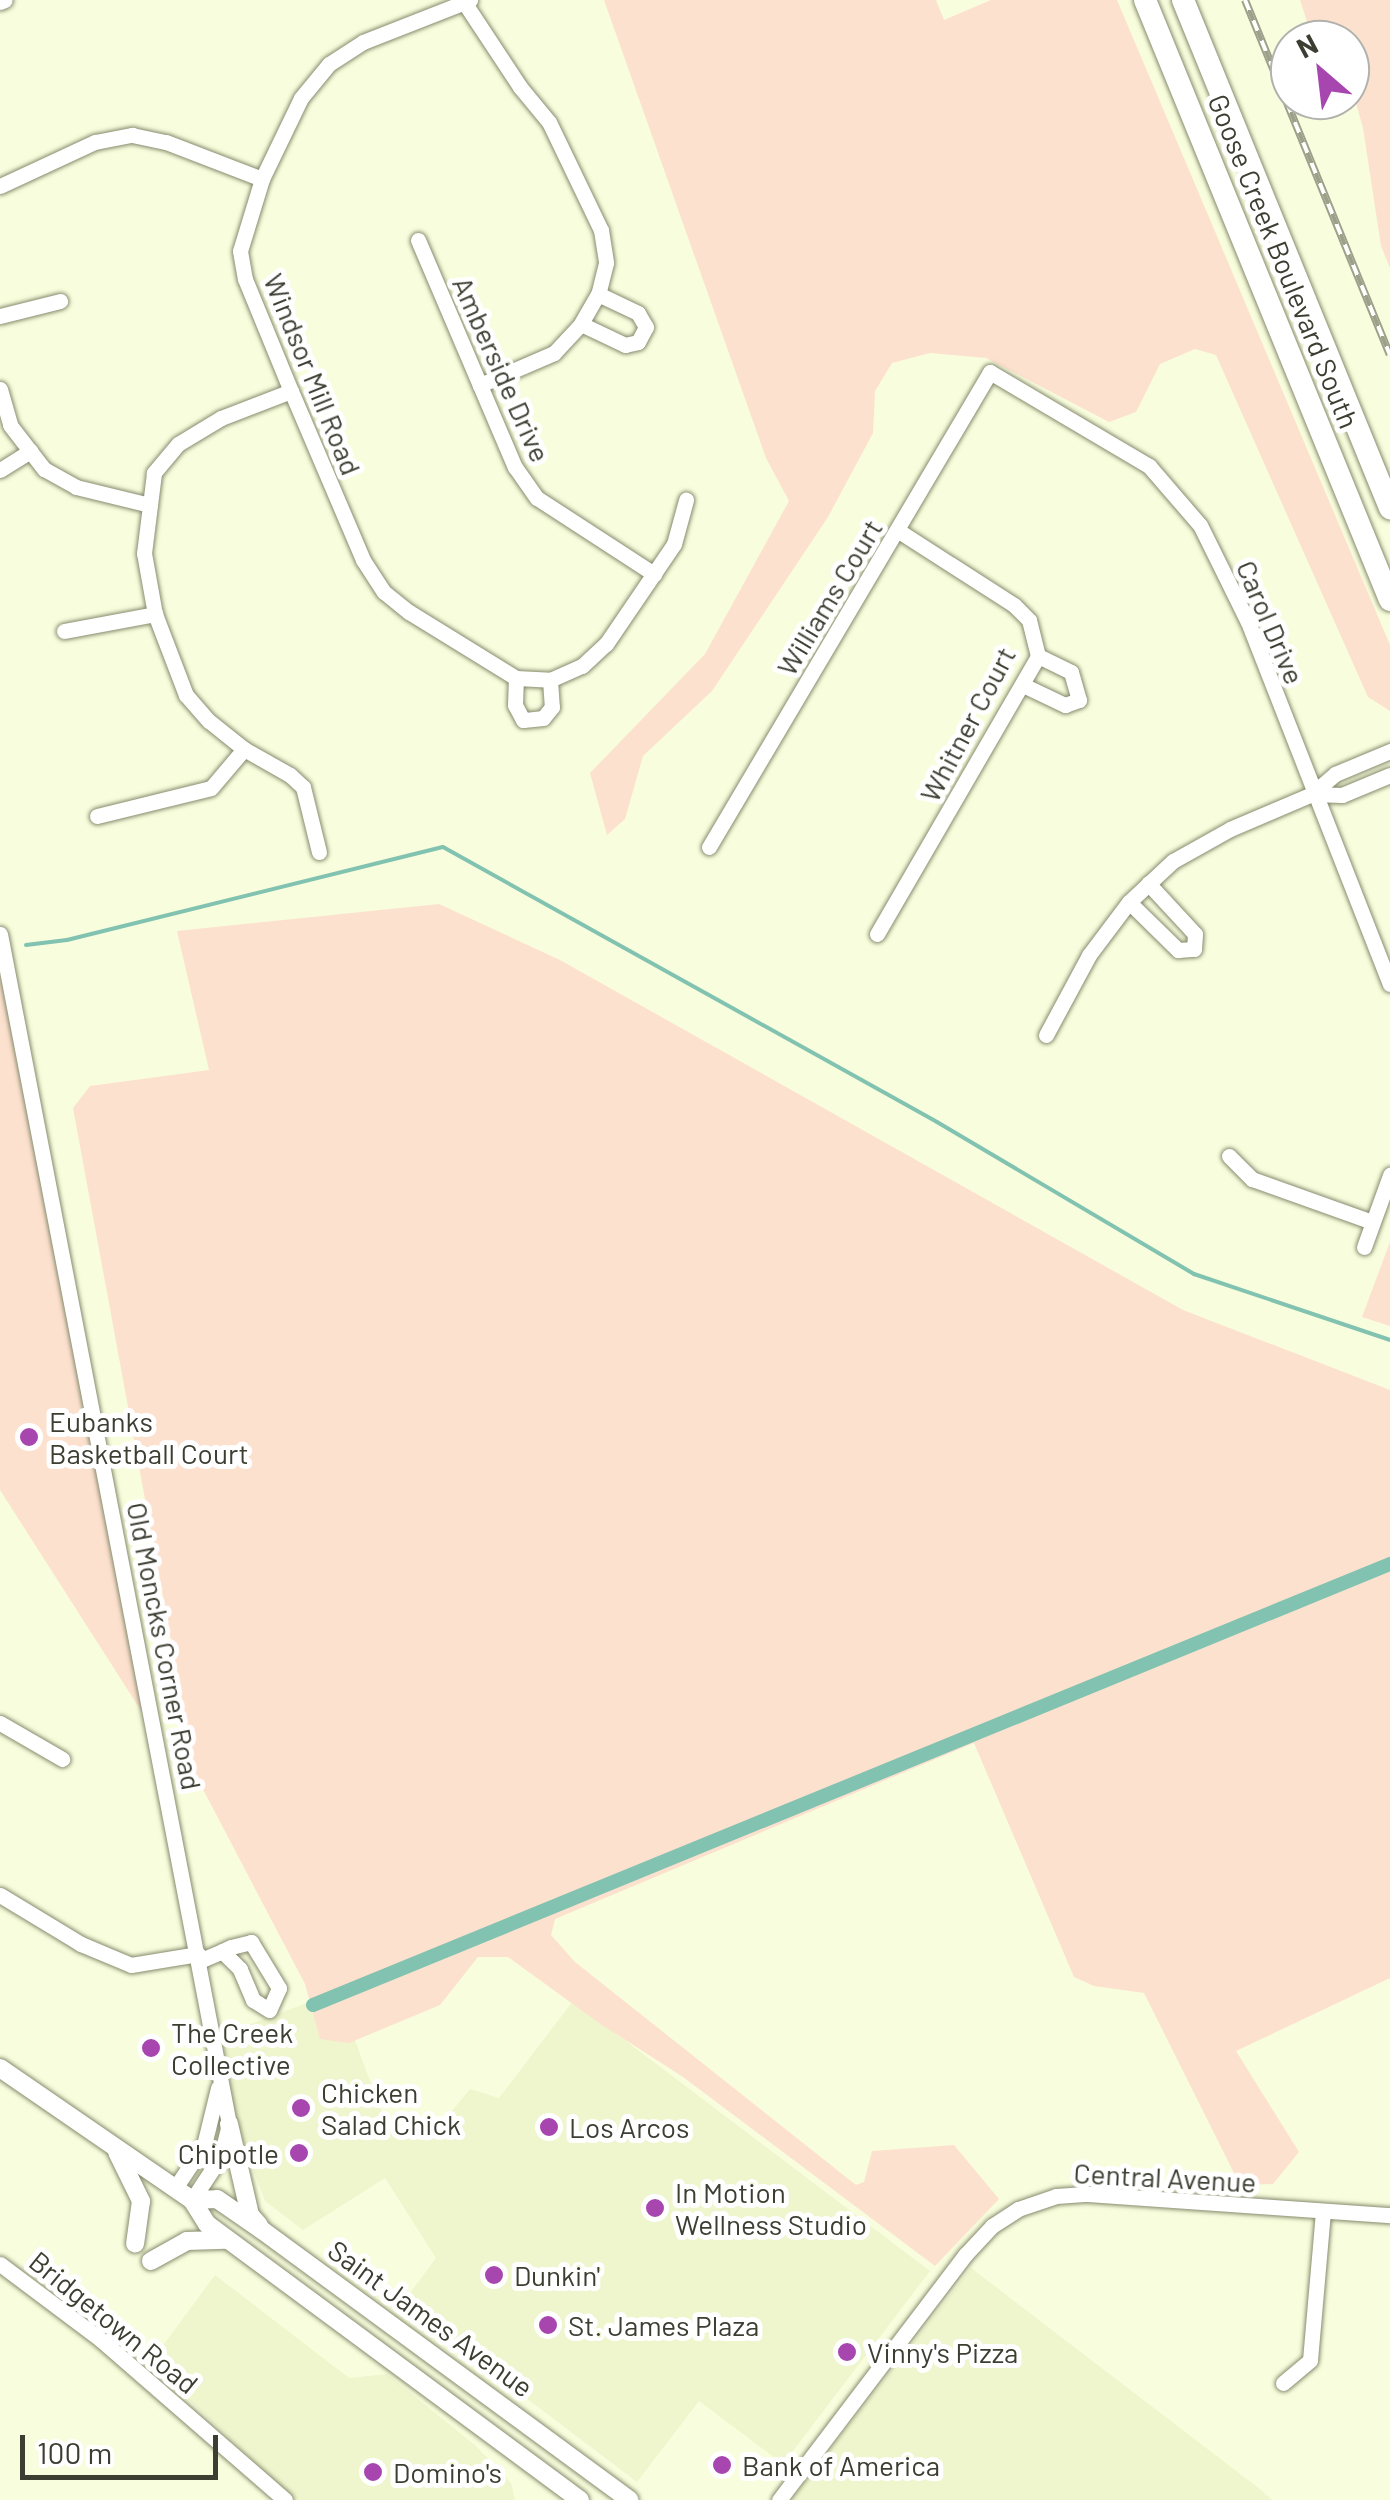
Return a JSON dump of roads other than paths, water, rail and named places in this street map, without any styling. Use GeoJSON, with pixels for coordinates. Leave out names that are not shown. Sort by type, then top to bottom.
{"type":"FeatureCollection","features":[{"type":"Feature","properties":{"kind":"highway","name":"Goose Creek Boulevard South"},"geometry":{"type":"LineString","coordinates":[[1145,0],[1390,600]]}},
{"type":"Feature","properties":{"kind":"highway"},"geometry":{"type":"LineString","coordinates":[[1183,0],[1390,508]]}},
{"type":"Feature","properties":{"kind":"main road","name":"Saint James Avenue"},"geometry":{"type":"LineString","coordinates":[[0,2068],[192,2200],[207,2224],[580,2500]]}},
{"type":"Feature","properties":{"kind":"main road"},"geometry":{"type":"LineString","coordinates":[[229,2124],[250,2215],[262,2230]]}},
{"type":"Feature","properties":{"kind":"main road"},"geometry":{"type":"LineString","coordinates":[[114,2147],[140,2201],[135,2244]]}},
{"type":"Feature","properties":{"kind":"main road","name":"Saint James Avenue"},"geometry":{"type":"LineString","coordinates":[[192,2200],[217,2199],[629,2500]]}},
{"type":"Feature","properties":{"kind":"main road"},"geometry":{"type":"LineString","coordinates":[[151,2261],[187,2241],[210,2237],[230,2241]]}},
{"type":"Feature","properties":{"kind":"street","name":"Windsor Mill Road"},"geometry":{"type":"LineString","coordinates":[[467,1],[362,42],[329,64],[301,98],[262,179],[248,215],[240,252],[246,279],[290,391],[363,560],[384,592],[409,612],[516,678]]}},
{"type":"Feature","properties":{"kind":"street"},"geometry":{"type":"LineString","coordinates":[[467,1],[520,87],[550,122],[601,230],[606,263],[598,294],[582,324],[554,352],[480,384]]}},
{"type":"Feature","properties":{"kind":"street"},"geometry":{"type":"LineString","coordinates":[[0,186],[94,142],[132,135],[166,142],[262,179]]}},
{"type":"Feature","properties":{"kind":"street","name":"Amberside Drive"},"geometry":{"type":"LineString","coordinates":[[418,240],[515,467],[537,498],[654,574]]}},
{"type":"Feature","properties":{"kind":"street"},"geometry":{"type":"LineString","coordinates":[[582,324],[625,345],[638,342],[646,327],[638,313],[598,294]]}},
{"type":"Feature","properties":{"kind":"street"},"geometry":{"type":"LineString","coordinates":[[0,316],[60,301]]}},
{"type":"Feature","properties":{"kind":"street","name":"Williams Court"},"geometry":{"type":"LineString","coordinates":[[709,846],[990,372]]}},
{"type":"Feature","properties":{"kind":"street","name":"Carol Drive"},"geometry":{"type":"LineString","coordinates":[[990,372],[1149,466],[1200,525],[1248,622],[1312,794],[1390,984]]}},
{"type":"Feature","properties":{"kind":"street"},"geometry":{"type":"LineString","coordinates":[[0,389],[10,425],[44,468],[76,487],[150,504]]}},
{"type":"Feature","properties":{"kind":"street"},"geometry":{"type":"LineString","coordinates":[[290,391],[221,418],[178,444],[154,472],[144,553],[156,614],[186,694],[208,721],[244,749],[290,774],[303,787],[319,852]]}},
{"type":"Feature","properties":{"kind":"street"},"geometry":{"type":"LineString","coordinates":[[0,470],[30,452]]}},
{"type":"Feature","properties":{"kind":"street"},"geometry":{"type":"LineString","coordinates":[[550,680],[552,707],[544,718],[523,720],[515,705],[516,678],[550,680],[582,666],[606,644],[674,544],[686,500]]}},
{"type":"Feature","properties":{"kind":"street","name":"Whitner Court"},"geometry":{"type":"LineString","coordinates":[[877,934],[1038,656],[1029,620],[1014,605],[898,530]]}},
{"type":"Feature","properties":{"kind":"street"},"geometry":{"type":"LineString","coordinates":[[64,631],[156,614]]}},
{"type":"Feature","properties":{"kind":"street"},"geometry":{"type":"LineString","coordinates":[[1023,685],[1066,705],[1079,700],[1071,672],[1038,656]]}},
{"type":"Feature","properties":{"kind":"street"},"geometry":{"type":"LineString","coordinates":[[98,816],[212,788],[244,749]]}},
{"type":"Feature","properties":{"kind":"street"},"geometry":{"type":"LineString","coordinates":[[1046,1035],[1090,955],[1129,902],[1173,861],[1230,829],[1312,794],[1335,774],[1390,751]]}},
{"type":"Feature","properties":{"kind":"street"},"geometry":{"type":"LineString","coordinates":[[1312,794],[1342,795],[1390,775]]}},
{"type":"Feature","properties":{"kind":"street"},"geometry":{"type":"LineString","coordinates":[[1129,902],[1178,950],[1194,949],[1194,934],[1148,883]]}},
{"type":"Feature","properties":{"kind":"street","name":"Old Moncks Corner Road"},"geometry":{"type":"LineString","coordinates":[[0,934],[229,2124]]}},
{"type":"Feature","properties":{"kind":"street"},"geometry":{"type":"LineString","coordinates":[[1229,1156],[1252,1179],[1372,1222]]}},
{"type":"Feature","properties":{"kind":"street"},"geometry":{"type":"LineString","coordinates":[[1364,1247],[1390,1175]]}},
{"type":"Feature","properties":{"kind":"street"},"geometry":{"type":"LineString","coordinates":[[0,1723],[62,1759]]}},
{"type":"Feature","properties":{"kind":"street"},"geometry":{"type":"LineString","coordinates":[[0,1895],[82,1944],[130,1965],[222,1951]]}},
{"type":"Feature","properties":{"kind":"street"},"geometry":{"type":"LineString","coordinates":[[175,2188],[204,2145],[220,2074]]}},
{"type":"Feature","properties":{"kind":"street"},"geometry":{"type":"LineString","coordinates":[[192,2200],[221,2156],[229,2124]]}},
{"type":"Feature","properties":{"kind":"street","name":"Central Avenue"},"geometry":{"type":"LineString","coordinates":[[779,2500],[965,2255],[1018,2209],[1056,2196],[1088,2194],[1390,2215]]}},
{"type":"Feature","properties":{"kind":"street"},"geometry":{"type":"LineString","coordinates":[[1283,2383],[1310,2360],[1323,2212]]}},
{"type":"Feature","properties":{"kind":"street","name":"Bridgetown Road"},"geometry":{"type":"LineString","coordinates":[[0,2264],[100,2339],[284,2500]]}},
{"type":"Feature","properties":{"kind":"waterway"},"geometry":{"type":"LineString","coordinates":[[26,945],[67,940],[443,847],[937,1122],[1194,1274],[1390,1340]]}},
{"type":"Feature","properties":{"kind":"waterway"},"geometry":{"type":"LineString","coordinates":[[313,2005],[1390,1564]]}},
{"type":"Feature","properties":{"kind":"railway"},"geometry":{"type":"LineString","coordinates":[[1245,0],[1390,355]]}},
{"type":"Feature","properties":{"kind":"place","name":"Eubanks Basketball Court"},"geometry":{"type":"Point","coordinates":[29,1437]}},
{"type":"Feature","properties":{"kind":"place","name":"The Creek Collective"},"geometry":{"type":"Point","coordinates":[151,2048]}},
{"type":"Feature","properties":{"kind":"place","name":"Chicken Salad Chick"},"geometry":{"type":"Point","coordinates":[301,2108]}},
{"type":"Feature","properties":{"kind":"place","name":"Los Arcos"},"geometry":{"type":"Point","coordinates":[549,2127]}},
{"type":"Feature","properties":{"kind":"place","name":"Chipotle"},"geometry":{"type":"Point","coordinates":[299,2153]}},
{"type":"Feature","properties":{"kind":"place","name":"In Motion Wellness Studio"},"geometry":{"type":"Point","coordinates":[655,2208]}},
{"type":"Feature","properties":{"kind":"place","name":"Dunkin'"},"geometry":{"type":"Point","coordinates":[494,2275]}},
{"type":"Feature","properties":{"kind":"place","name":"St. James Plaza"},"geometry":{"type":"Point","coordinates":[548,2325]}},
{"type":"Feature","properties":{"kind":"place","name":"Vinny's Pizza"},"geometry":{"type":"Point","coordinates":[847,2352]}},
{"type":"Feature","properties":{"kind":"place","name":"Bank of America"},"geometry":{"type":"Point","coordinates":[722,2465]}},
{"type":"Feature","properties":{"kind":"place","name":"Domino's"},"geometry":{"type":"Point","coordinates":[373,2472]}}]}
